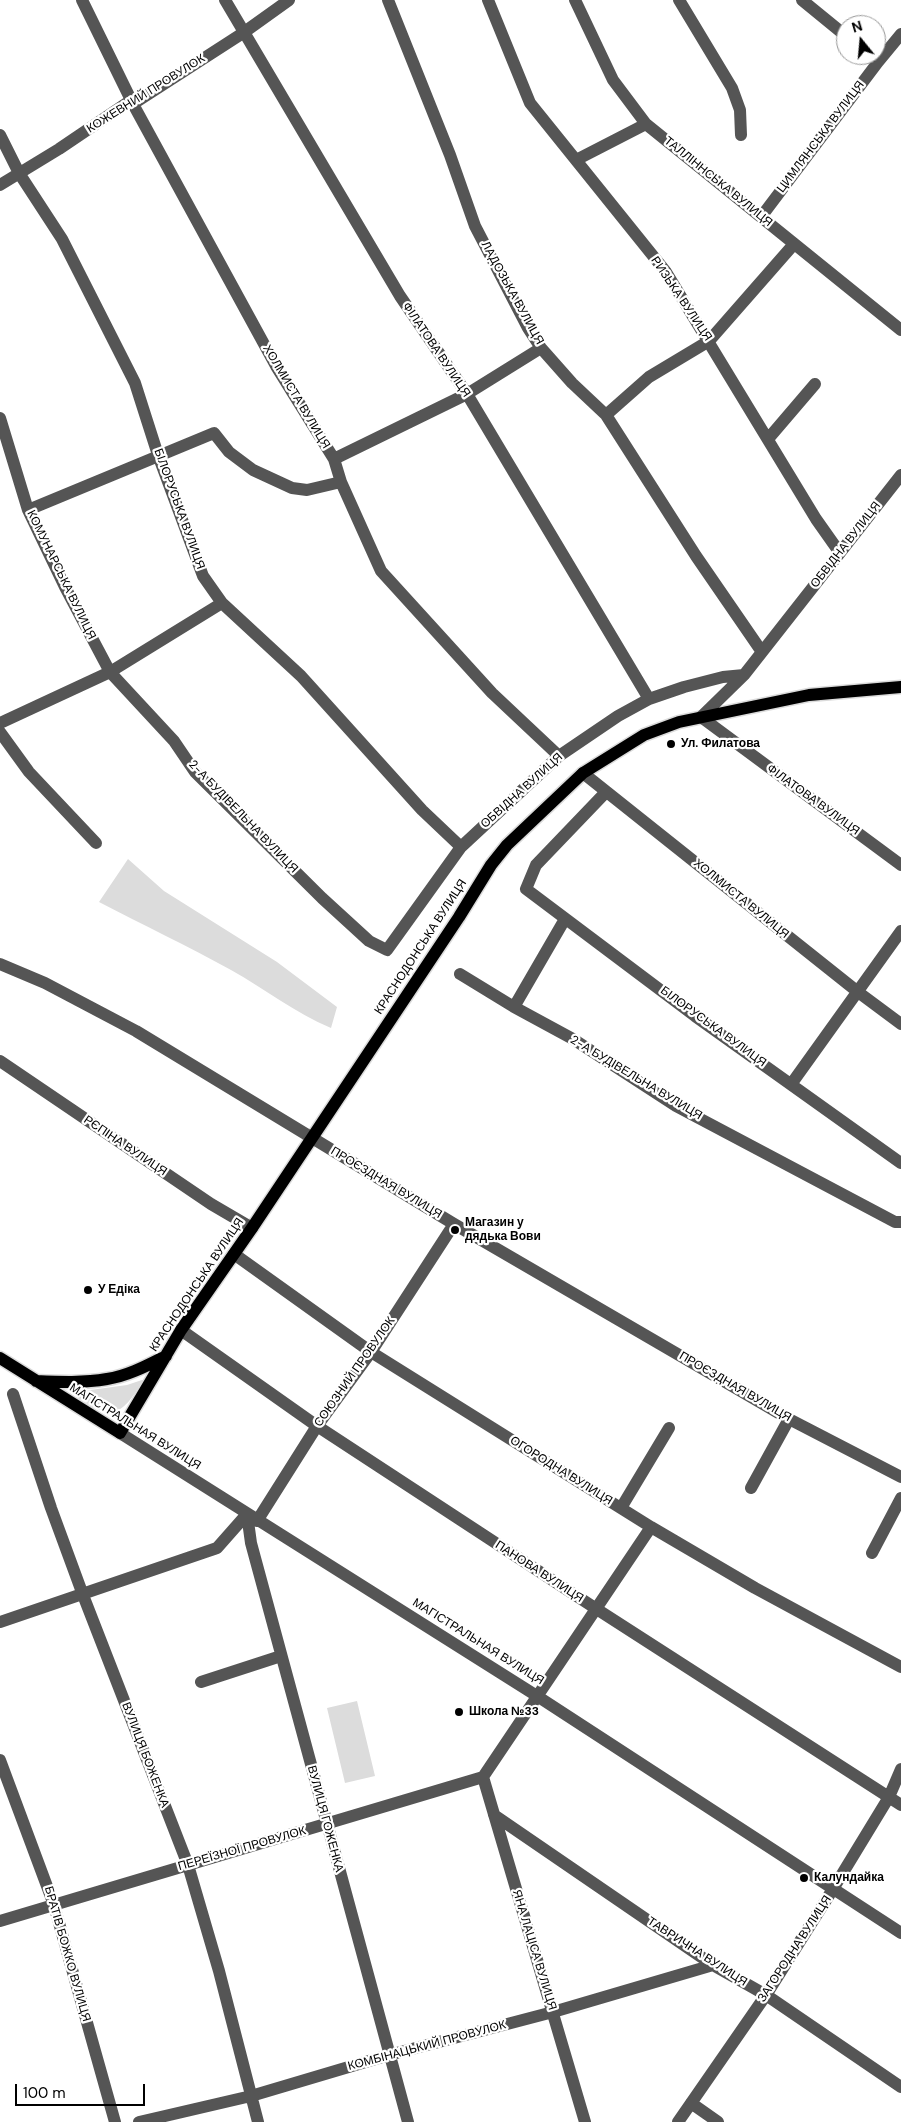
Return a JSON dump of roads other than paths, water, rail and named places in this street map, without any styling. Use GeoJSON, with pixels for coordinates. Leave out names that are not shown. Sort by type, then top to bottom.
{"type":"FeatureCollection","features":[{"type":"Feature","properties":{"kind":"main road","name":"КРАСНОДОНСЬКА ВУЛИЦЯ"},"geometry":{"type":"LineString","coordinates":[[120,1433],[182,1330],[459,917],[491,865],[507,846],[583,773],[644,735],[679,722],[809,695],[901,687]]}},
{"type":"Feature","properties":{"kind":"main road"},"geometry":{"type":"LineString","coordinates":[[36,1381],[77,1382],[109,1379],[139,1369],[166,1356]]}},
{"type":"Feature","properties":{"kind":"main road","name":"МАГІСТРАЛЬНАЯ ВУЛИЦЯ"},"geometry":{"type":"LineString","coordinates":[[0,1358],[120,1433]]}},
{"type":"Feature","properties":{"kind":"street","name":"ХОЛМИСТА ВУЛИЦЯ"},"geometry":{"type":"LineString","coordinates":[[82,0],[134,104],[276,366],[334,459],[341,482],[381,571],[492,694],[559,756]]}},
{"type":"Feature","properties":{"kind":"street","name":"ФІЛАТОВА ВУЛИЦЯ"},"geometry":{"type":"LineString","coordinates":[[225,0],[400,296],[467,394],[649,700]]}},
{"type":"Feature","properties":{"kind":"street","name":"КОЖЕВНИЙ ПРОВУЛОК"},"geometry":{"type":"LineString","coordinates":[[0,185],[59,149],[127,103],[134,104],[243,33],[289,0]]}},
{"type":"Feature","properties":{"kind":"street","name":"ЛАДОЗЬКА ВУЛИЦЯ"},"geometry":{"type":"LineString","coordinates":[[388,0],[450,155],[475,226],[512,298],[542,348],[572,383],[606,415],[696,556],[762,652]]}},
{"type":"Feature","properties":{"kind":"street","name":"РИЗЬКА ВУЛИЦЯ"},"geometry":{"type":"LineString","coordinates":[[488,0],[530,103],[666,272],[816,519],[840,553]]}},
{"type":"Feature","properties":{"kind":"street","name":"ТАЛЛІННСЬКА ВУЛИЦЯ"},"geometry":{"type":"LineString","coordinates":[[575,0],[613,80],[646,124],[901,330]]}},
{"type":"Feature","properties":{"kind":"street"},"geometry":{"type":"LineString","coordinates":[[679,0],[732,88],[740,110],[741,135]]}},
{"type":"Feature","properties":{"kind":"street"},"geometry":{"type":"LineString","coordinates":[[802,0],[836,28]]}},
{"type":"Feature","properties":{"kind":"street","name":"ЦИМЛЯНСЬКА ВУЛИЦЯ"},"geometry":{"type":"LineString","coordinates":[[886,47],[901,34]]}},
{"type":"Feature","properties":{"kind":"street","name":"ЦИМЛЯНСЬКА ВУЛИЦЯ"},"geometry":{"type":"LineString","coordinates":[[761,217],[869,65]]}},
{"type":"Feature","properties":{"kind":"street"},"geometry":{"type":"LineString","coordinates":[[576,160],[646,124]]}},
{"type":"Feature","properties":{"kind":"street","name":"БІЛОРУСЬКА ВУЛИЦЯ"},"geometry":{"type":"LineString","coordinates":[[0,135],[19,173],[62,239],[135,383],[158,455],[203,576],[222,603],[301,676],[422,810],[461,847]]}},
{"type":"Feature","properties":{"kind":"street"},"geometry":{"type":"LineString","coordinates":[[606,415],[649,377],[709,341],[794,244]]}},
{"type":"Feature","properties":{"kind":"street"},"geometry":{"type":"LineString","coordinates":[[334,459],[467,394],[542,348]]}},
{"type":"Feature","properties":{"kind":"street"},"geometry":{"type":"LineString","coordinates":[[768,439],[815,384]]}},
{"type":"Feature","properties":{"kind":"street","name":"КОМУНАРСЬКА ВУЛИЦЯ"},"geometry":{"type":"LineString","coordinates":[[0,418],[28,510],[65,587],[110,672]]}},
{"type":"Feature","properties":{"kind":"street"},"geometry":{"type":"LineString","coordinates":[[28,510],[214,433],[229,452],[268,478],[292,488],[307,490],[341,482]]}},
{"type":"Feature","properties":{"kind":"street","name":"ОБВІДНА ВУЛИЦЯ"},"geometry":{"type":"LineString","coordinates":[[387,950],[461,847],[559,756],[618,716],[649,700],[684,687],[723,677],[744,675],[901,475]]}},
{"type":"Feature","properties":{"kind":"street"},"geometry":{"type":"LineString","coordinates":[[0,723],[110,672],[222,603]]}},
{"type":"Feature","properties":{"kind":"street","name":"2-А БУДІВЕЛЬНА ВУЛИЦЯ"},"geometry":{"type":"LineString","coordinates":[[110,672],[174,742],[195,772],[322,898],[369,941],[387,950]]}},
{"type":"Feature","properties":{"kind":"street"},"geometry":{"type":"LineString","coordinates":[[701,717],[744,675]]}},
{"type":"Feature","properties":{"kind":"street","name":"ФІЛАТОВА ВУЛИЦЯ"},"geometry":{"type":"LineString","coordinates":[[701,717],[901,864]]}},
{"type":"Feature","properties":{"kind":"street"},"geometry":{"type":"LineString","coordinates":[[0,732],[28,772],[96,844]]}},
{"type":"Feature","properties":{"kind":"street","name":"ХОЛМИСТА ВУЛИЦЯ"},"geometry":{"type":"LineString","coordinates":[[583,773],[858,992],[901,1024]]}},
{"type":"Feature","properties":{"kind":"street","name":"БІЛОРУСЬКА ВУЛИЦЯ"},"geometry":{"type":"LineString","coordinates":[[606,792],[536,865],[526,889],[695,1016],[792,1083],[901,1163]]}},
{"type":"Feature","properties":{"kind":"street"},"geometry":{"type":"LineString","coordinates":[[514,1008],[565,919]]}},
{"type":"Feature","properties":{"kind":"street"},"geometry":{"type":"LineString","coordinates":[[792,1083],[901,931]]}},
{"type":"Feature","properties":{"kind":"street","name":"ПРОЄЗДНАЯ ВУЛИЦЯ"},"geometry":{"type":"LineString","coordinates":[[0,964],[45,983],[136,1031],[454,1224],[789,1419],[901,1477]]}},
{"type":"Feature","properties":{"kind":"street","name":"2-А БУДІВЕЛЬНА ВУЛИЦЯ"},"geometry":{"type":"LineString","coordinates":[[460,974],[514,1008],[572,1039],[676,1106],[895,1222],[901,1222]]}},
{"type":"Feature","properties":{"kind":"street","name":"РЄПІНА ВУЛИЦЯ"},"geometry":{"type":"LineString","coordinates":[[0,1061],[211,1204],[252,1228]]}},
{"type":"Feature","properties":{"kind":"street","name":"СОЮЗНИЙ ПРОВУЛОК"},"geometry":{"type":"LineString","coordinates":[[0,1622],[217,1548],[252,1518],[371,1352],[454,1224]]}},
{"type":"Feature","properties":{"kind":"street","name":"ОГОРОДНА ВУЛИЦЯ"},"geometry":{"type":"LineString","coordinates":[[234,1254],[371,1352],[651,1527],[755,1588],[901,1668]]}},
{"type":"Feature","properties":{"kind":"street","name":"ПАНОВА ВУЛИЦЯ"},"geometry":{"type":"LineString","coordinates":[[182,1330],[317,1426],[901,1805]]}},
{"type":"Feature","properties":{"kind":"street","name":"ВУЛИЦЯ БОЖЕНКА"},"geometry":{"type":"LineString","coordinates":[[13,1394],[51,1508],[83,1595],[188,1865],[219,1971],[258,2122]]}},
{"type":"Feature","properties":{"kind":"street"},"geometry":{"type":"LineString","coordinates":[[751,1488],[789,1419]]}},
{"type":"Feature","properties":{"kind":"street"},"geometry":{"type":"LineString","coordinates":[[622,1508],[669,1428]]}},
{"type":"Feature","properties":{"kind":"street","name":"МАГІСТРАЛЬНАЯ ВУЛИЦЯ"},"geometry":{"type":"LineString","coordinates":[[120,1433],[537,1696],[901,1933]]}},
{"type":"Feature","properties":{"kind":"street"},"geometry":{"type":"LineString","coordinates":[[872,1554],[901,1498]]}},
{"type":"Feature","properties":{"kind":"street","name":"ВУЛИЦЯ ГОЖЕНКА"},"geometry":{"type":"LineString","coordinates":[[252,1518],[251,1543],[408,2122]]}},
{"type":"Feature","properties":{"kind":"street"},"geometry":{"type":"LineString","coordinates":[[484,1777],[595,1608],[651,1527]]}},
{"type":"Feature","properties":{"kind":"street"},"geometry":{"type":"LineString","coordinates":[[201,1682],[281,1656]]}},
{"type":"Feature","properties":{"kind":"street","name":"БРАТІВ БОЖКО ВУЛИЦЯ"},"geometry":{"type":"LineString","coordinates":[[0,1760],[54,1905],[115,2122]]}},
{"type":"Feature","properties":{"kind":"street","name":"ЗАГОРОДНА ВУЛИЦЯ"},"geometry":{"type":"LineString","coordinates":[[678,2122],[766,1995],[833,1889],[889,1797],[901,1769]]}},
{"type":"Feature","properties":{"kind":"street","name":"ПЕРЕЇЗНОЇ ПРОВУЛОК"},"geometry":{"type":"LineString","coordinates":[[0,1921],[484,1777]]}},
{"type":"Feature","properties":{"kind":"street","name":"ЯНА ЛАЦІСА ВУЛИЦЯ"},"geometry":{"type":"LineString","coordinates":[[484,1777],[585,2122]]}},
{"type":"Feature","properties":{"kind":"street","name":"ТАВРИЧНА ВУЛИЦЯ"},"geometry":{"type":"LineString","coordinates":[[494,1815],[713,1965],[766,1995],[901,2087]]}},
{"type":"Feature","properties":{"kind":"street","name":"КОМБІНАЦЬКИЙ ПРОВУЛОК"},"geometry":{"type":"LineString","coordinates":[[139,2122],[251,2096],[389,2055],[553,2012],[713,1965]]}},
{"type":"Feature","properties":{"kind":"street"},"geometry":{"type":"LineString","coordinates":[[690,2103],[718,2122]]}},
{"type":"Feature","properties":{"kind":"place","name":"Ул. Филатова"},"geometry":{"type":"Point","coordinates":[671,744]}},
{"type":"Feature","properties":{"kind":"place","name":"Магазин у дядька Вови"},"geometry":{"type":"Point","coordinates":[455,1230]}},
{"type":"Feature","properties":{"kind":"place","name":"У Едіка"},"geometry":{"type":"Point","coordinates":[88,1290]}},
{"type":"Feature","properties":{"kind":"place","name":"Школа №33"},"geometry":{"type":"Point","coordinates":[459,1712]}},
{"type":"Feature","properties":{"kind":"place","name":"Калундайка"},"geometry":{"type":"Point","coordinates":[804,1878]}}]}
